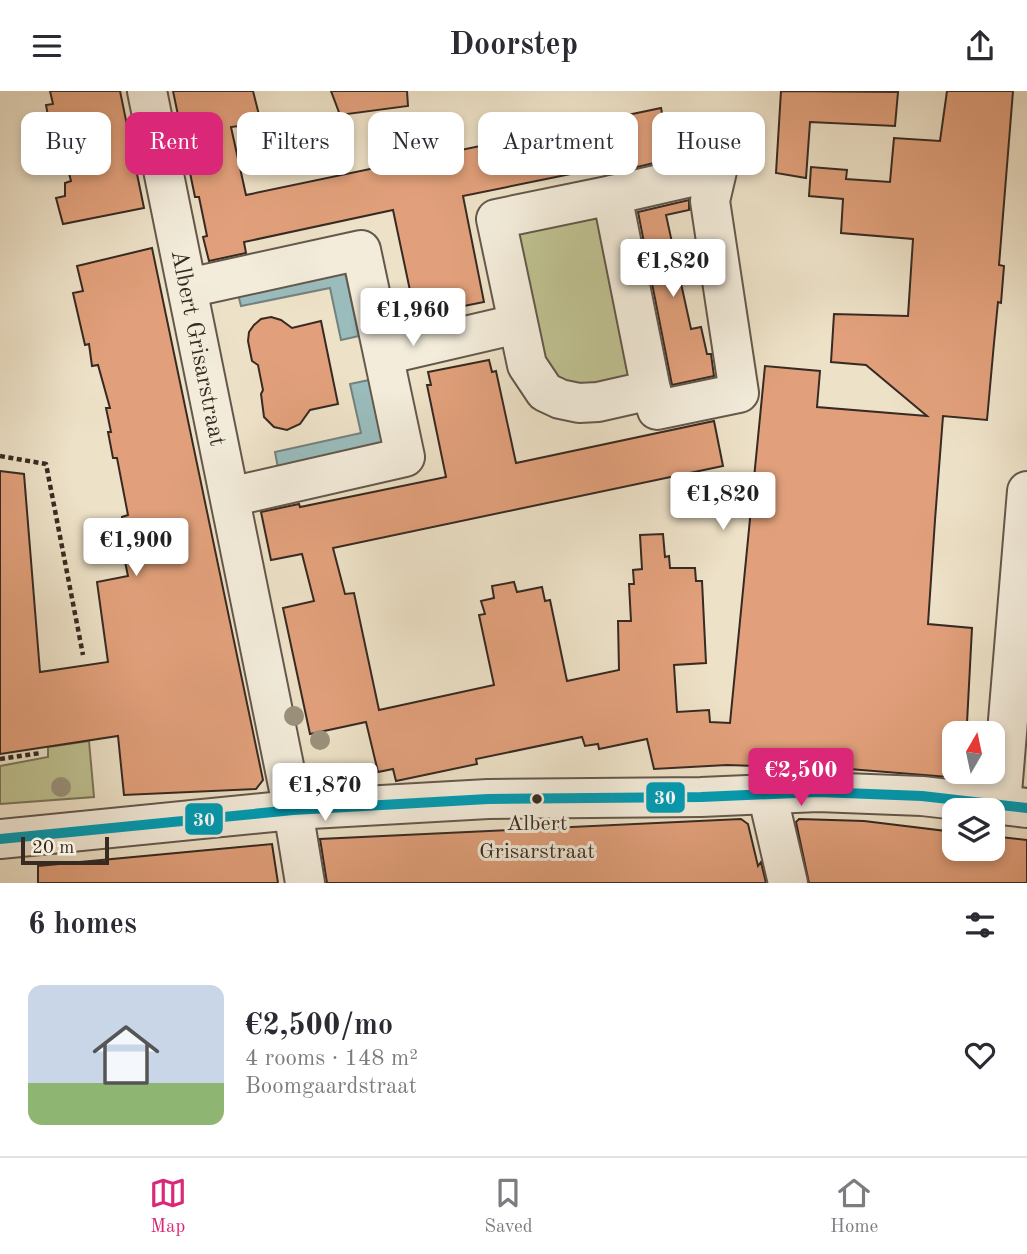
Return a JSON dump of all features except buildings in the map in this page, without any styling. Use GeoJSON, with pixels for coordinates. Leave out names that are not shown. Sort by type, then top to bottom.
{"type":"FeatureCollection","features":[{"type":"Feature","properties":{"kind":"street","name":"Albert Grisarstraat"},"geometry":{"type":"LineString","coordinates":[[147,91],[293,810],[305,883]]}},
{"type":"Feature","properties":{"kind":"street"},"geometry":{"type":"LineString","coordinates":[[612,195],[657,410],[738,393],[710,201],[718,171],[496,219],[527,365],[545,392],[559,399],[579,403],[598,402],[651,390]]}},
{"type":"Feature","properties":{"kind":"street"},"geometry":{"type":"LineString","coordinates":[[188,288],[361,250],[405,457],[230,497]]}},
{"type":"Feature","properties":{"kind":"street"},"geometry":{"type":"LineString","coordinates":[[384,355],[517,324]]}},
{"type":"Feature","properties":{"kind":"street"},"geometry":{"type":"LineString","coordinates":[[0,838],[293,810],[488,799],[868,793],[922,796],[1014,807],[1027,491]]}},
{"type":"Feature","properties":{"kind":"street"},"geometry":{"type":"LineString","coordinates":[[767,793],[788,883]]}},
{"type":"Feature","properties":{"kind":"path"},"geometry":{"type":"LineString","coordinates":[[0,456],[46,464],[83,655]]}},
{"type":"Feature","properties":{"kind":"path"},"geometry":{"type":"LineString","coordinates":[[0,759],[41,753]]}},
{"type":"Feature","properties":{"kind":"green space"},"geometry":{"type":"Polygon","coordinates":[[[603,203],[646,381],[591,393],[545,377],[504,225],[603,203]]]}},
{"type":"Feature","properties":{"kind":"green space"},"geometry":{"type":"Polygon","coordinates":[[[89,741],[94,797],[0,804],[0,766],[48,757],[48,747],[89,741]]]}},
{"type":"Feature","properties":{"kind":"water"},"geometry":{"type":"Polygon","coordinates":[[[344,268],[359,336],[341,340],[330,288],[241,306],[237,290],[344,268]]]}},
{"type":"Feature","properties":{"kind":"water"},"geometry":{"type":"Polygon","coordinates":[[[369,380],[383,445],[278,468],[275,452],[361,433],[350,384],[369,380]]]}},
{"type":"Feature","properties":{"kind":"transit line","name":"30"},"geometry":{"type":"LineString","coordinates":[[0,839],[293,810],[488,799],[701,797],[818,792],[922,796],[1027,808]]}},
{"type":"Feature","properties":{"kind":"place","name":"Albert Grisarstraat"},"geometry":{"type":"Point","coordinates":[537,799]}}]}
